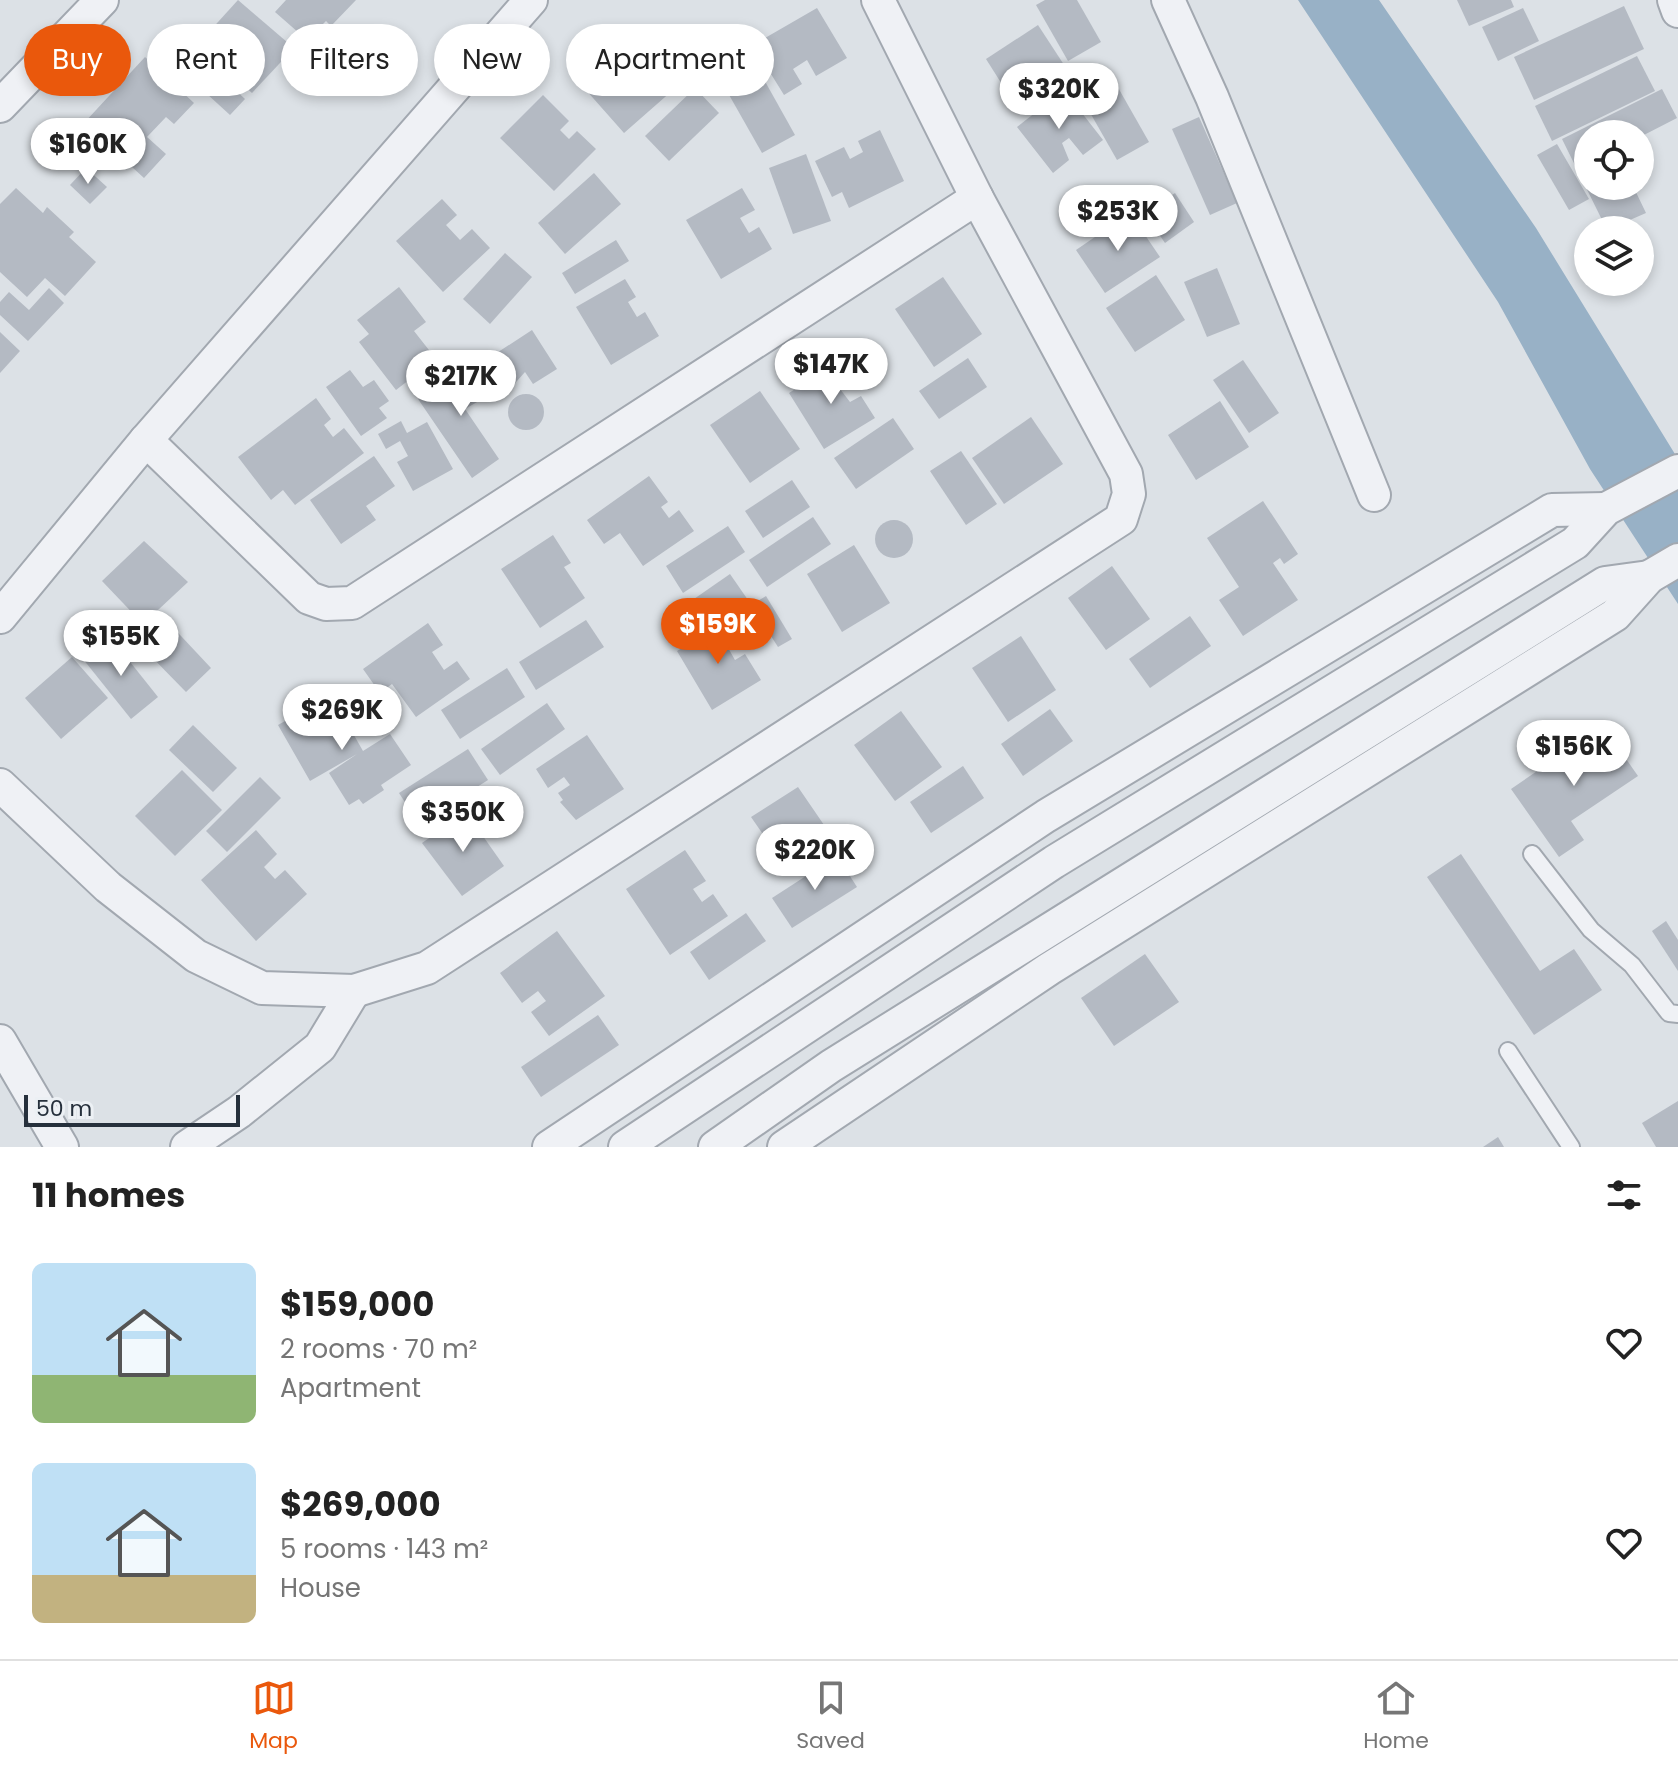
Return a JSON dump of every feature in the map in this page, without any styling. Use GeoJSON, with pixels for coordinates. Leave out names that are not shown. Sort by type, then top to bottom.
{"type":"FeatureCollection","features":[{"type":"Feature","properties":{"kind":"street"},"geometry":{"type":"LineString","coordinates":[[0,106],[102,0]]}},
{"type":"Feature","properties":{"kind":"street"},"geometry":{"type":"LineString","coordinates":[[0,617],[146,440],[531,0]]}},
{"type":"Feature","properties":{"kind":"street"},"geometry":{"type":"LineString","coordinates":[[0,785],[108,887],[196,956],[262,988],[354,991],[427,968],[1121,519],[1129,494],[1126,474],[977,198],[878,0]]}},
{"type":"Feature","properties":{"kind":"street"},"geometry":{"type":"LineString","coordinates":[[1168,0],[1212,97],[1374,495]]}},
{"type":"Feature","properties":{"kind":"street"},"geometry":{"type":"LineString","coordinates":[[1674,0],[1678,11]]}},
{"type":"Feature","properties":{"kind":"street"},"geometry":{"type":"LineString","coordinates":[[146,440],[309,598],[326,604],[352,603],[977,198]]}},
{"type":"Feature","properties":{"kind":"street"},"geometry":{"type":"LineString","coordinates":[[625,1147],[1054,862],[1575,543],[1606,509],[1678,471]]}},
{"type":"Feature","properties":{"kind":"street"},"geometry":{"type":"LineString","coordinates":[[549,1147],[1046,816],[1552,510],[1606,509]]}},
{"type":"Feature","properties":{"kind":"street"},"geometry":{"type":"LineString","coordinates":[[784,1147],[1049,969],[1615,615],[1649,577],[1678,560]]}},
{"type":"Feature","properties":{"kind":"street"},"geometry":{"type":"LineString","coordinates":[[715,1147],[831,1066],[1605,583],[1649,577]]}},
{"type":"Feature","properties":{"kind":"street"},"geometry":{"type":"LineString","coordinates":[[187,1147],[239,1112],[320,1047],[354,991]]}},
{"type":"Feature","properties":{"kind":"street"},"geometry":{"type":"LineString","coordinates":[[0,1041],[62,1147]]}},
{"type":"Feature","properties":{"kind":"lane"},"geometry":{"type":"LineString","coordinates":[[1532,854],[1591,930],[1632,965],[1669,1013],[1678,1014]]}},
{"type":"Feature","properties":{"kind":"lane"},"geometry":{"type":"LineString","coordinates":[[1508,1051],[1571,1147]]}},
{"type":"Feature","properties":{"kind":"water"},"geometry":{"type":"Polygon","coordinates":[[[1298,0],[1379,0],[1536,228],[1574,290],[1574,296],[1578,296],[1678,459],[1678,604],[1590,469],[1498,302],[1298,0]]]}},
{"type":"Feature","properties":{"kind":"building"},"geometry":{"type":"Polygon","coordinates":[[[238,0],[281,37],[281,62],[265,79],[265,24],[216,24],[238,0]]]}},
{"type":"Feature","properties":{"kind":"building"},"geometry":{"type":"Polygon","coordinates":[[[286,0],[356,0],[333,24],[326,21],[323,24],[289,24],[275,12],[286,0]]]}},
{"type":"Feature","properties":{"kind":"building"},"geometry":{"type":"Polygon","coordinates":[[[1045,0],[1077,0],[1101,42],[1068,61],[1036,5],[1045,0]]]}},
{"type":"Feature","properties":{"kind":"building"},"geometry":{"type":"Polygon","coordinates":[[[1457,0],[1511,0],[1514,7],[1469,26],[1457,0]]]}},
{"type":"Feature","properties":{"kind":"building"},"geometry":{"type":"Polygon","coordinates":[[[1624,6],[1644,49],[1534,100],[1514,57],[1624,6]]]}},
{"type":"Feature","properties":{"kind":"building"},"geometry":{"type":"Polygon","coordinates":[[[817,8],[847,58],[816,76],[807,60],[793,69],[802,84],[784,95],[774,79],[774,33],[817,8]]]}},
{"type":"Feature","properties":{"kind":"building"},"geometry":{"type":"Polygon","coordinates":[[[1523,8],[1539,41],[1498,61],[1482,27],[1523,8]]]}},
{"type":"Feature","properties":{"kind":"building"},"geometry":{"type":"Polygon","coordinates":[[[1038,25],[1070,74],[1017,108],[986,59],[1038,25]]]}},
{"type":"Feature","properties":{"kind":"building"},"geometry":{"type":"Polygon","coordinates":[[[1637,56],[1655,91],[1595,120],[1574,120],[1574,130],[1552,141],[1535,106],[1637,56]]]}},
{"type":"Feature","properties":{"kind":"building"},"geometry":{"type":"Polygon","coordinates":[[[145,57],[147,96],[187,96],[194,103],[174,124],[166,117],[147,137],[166,154],[144,178],[84,123],[109,96],[131,96],[131,72],[145,57]]]}},
{"type":"Feature","properties":{"kind":"building"},"geometry":{"type":"Polygon","coordinates":[[[1116,84],[1149,142],[1117,160],[1084,102],[1116,84]]]}},
{"type":"Feature","properties":{"kind":"building"},"geometry":{"type":"Polygon","coordinates":[[[1662,89],[1677,118],[1654,130],[1654,120],[1600,120],[1662,89]]]}},
{"type":"Feature","properties":{"kind":"building"},"geometry":{"type":"Polygon","coordinates":[[[1064,90],[1103,140],[1083,155],[1069,138],[1062,143],[1069,160],[1053,173],[1017,127],[1064,90]]]}},
{"type":"Feature","properties":{"kind":"building"},"geometry":{"type":"Polygon","coordinates":[[[209,96],[242,96],[245,99],[230,115],[209,96]]]}},
{"type":"Feature","properties":{"kind":"building"},"geometry":{"type":"Polygon","coordinates":[[[544,96],[569,121],[560,130],[569,139],[577,131],[596,149],[554,191],[500,138],[544,96]]]}},
{"type":"Feature","properties":{"kind":"building"},"geometry":{"type":"Polygon","coordinates":[[[591,96],[666,96],[624,133],[591,96]]]}},
{"type":"Feature","properties":{"kind":"building"},"geometry":{"type":"Polygon","coordinates":[[[687,96],[703,96],[719,113],[669,161],[645,136],[687,96]]]}},
{"type":"Feature","properties":{"kind":"building"},"geometry":{"type":"Polygon","coordinates":[[[730,96],[773,96],[795,135],[762,153],[730,96]]]}},
{"type":"Feature","properties":{"kind":"building"},"geometry":{"type":"Polygon","coordinates":[[[1199,117],[1237,203],[1210,215],[1172,129],[1199,117]]]}},
{"type":"Feature","properties":{"kind":"building"},"geometry":{"type":"Polygon","coordinates":[[[880,130],[904,181],[849,208],[842,192],[832,197],[815,161],[844,147],[850,159],[863,152],[858,141],[880,130]]]}},
{"type":"Feature","properties":{"kind":"building"},"geometry":{"type":"Polygon","coordinates":[[[1574,133],[1574,163],[1562,139],[1574,133]]]}},
{"type":"Feature","properties":{"kind":"building"},"geometry":{"type":"Polygon","coordinates":[[[1557,144],[1574,173],[1574,200],[1587,200],[1569,210],[1537,155],[1557,144]]]}},
{"type":"Feature","properties":{"kind":"building"},"geometry":{"type":"Polygon","coordinates":[[[806,154],[831,221],[793,234],[769,168],[806,154]]]}},
{"type":"Feature","properties":{"kind":"building"},"geometry":{"type":"Polygon","coordinates":[[[86,168],[107,187],[90,204],[70,185],[86,168]]]}},
{"type":"Feature","properties":{"kind":"building"},"geometry":{"type":"Polygon","coordinates":[[[594,173],[621,204],[565,254],[538,223],[594,173]]]}},
{"type":"Feature","properties":{"kind":"building"},"geometry":{"type":"Polygon","coordinates":[[[16,188],[43,213],[47,207],[74,232],[69,237],[96,262],[65,296],[45,278],[27,297],[0,272],[0,204],[16,188]]]}},
{"type":"Feature","properties":{"kind":"building"},"geometry":{"type":"Polygon","coordinates":[[[742,188],[755,210],[740,218],[749,233],[759,227],[772,249],[721,279],[686,220],[742,188]]]}},
{"type":"Feature","properties":{"kind":"building"},"geometry":{"type":"Polygon","coordinates":[[[1175,193],[1194,222],[1165,243],[1145,214],[1175,193]]]}},
{"type":"Feature","properties":{"kind":"building"},"geometry":{"type":"Polygon","coordinates":[[[442,199],[457,215],[446,225],[460,240],[472,229],[490,248],[443,292],[396,241],[442,199]]]}},
{"type":"Feature","properties":{"kind":"building"},"geometry":{"type":"Polygon","coordinates":[[[1592,200],[1640,200],[1646,213],[1639,216],[1600,216],[1592,200]]]}},
{"type":"Feature","properties":{"kind":"building"},"geometry":{"type":"Polygon","coordinates":[[[1130,213],[1160,257],[1105,293],[1076,250],[1130,213]]]}},
{"type":"Feature","properties":{"kind":"building"},"geometry":{"type":"Polygon","coordinates":[[[616,240],[629,261],[575,294],[562,273],[616,240]]]}},
{"type":"Feature","properties":{"kind":"building"},"geometry":{"type":"Polygon","coordinates":[[[505,253],[532,277],[490,324],[463,299],[505,253]]]}},
{"type":"Feature","properties":{"kind":"building"},"geometry":{"type":"Polygon","coordinates":[[[1217,268],[1240,324],[1207,337],[1184,282],[1217,268]]]}},
{"type":"Feature","properties":{"kind":"building"},"geometry":{"type":"Polygon","coordinates":[[[1156,275],[1185,320],[1135,352],[1106,308],[1156,275]]]}},
{"type":"Feature","properties":{"kind":"building"},"geometry":{"type":"Polygon","coordinates":[[[943,277],[982,334],[934,367],[895,309],[943,277]]]}},
{"type":"Feature","properties":{"kind":"building"},"geometry":{"type":"Polygon","coordinates":[[[625,279],[636,297],[628,302],[637,317],[645,312],[659,336],[611,365],[576,307],[625,279]]]}},
{"type":"Feature","properties":{"kind":"building"},"geometry":{"type":"Polygon","coordinates":[[[399,287],[426,322],[414,331],[436,359],[396,390],[359,342],[369,334],[357,320],[399,287]]]}},
{"type":"Feature","properties":{"kind":"building"},"geometry":{"type":"Polygon","coordinates":[[[49,288],[64,303],[28,341],[0,315],[0,302],[9,292],[29,310],[49,288]]]}},
{"type":"Feature","properties":{"kind":"building"},"geometry":{"type":"Polygon","coordinates":[[[532,330],[557,369],[533,384],[525,372],[509,390],[489,358],[532,330]]]}},
{"type":"Feature","properties":{"kind":"building"},"geometry":{"type":"Polygon","coordinates":[[[0,332],[20,351],[0,373],[0,332]]]}},
{"type":"Feature","properties":{"kind":"building"},"geometry":{"type":"Polygon","coordinates":[[[968,358],[987,387],[939,419],[919,391],[968,358]]]}},
{"type":"Feature","properties":{"kind":"building"},"geometry":{"type":"Polygon","coordinates":[[[1243,360],[1279,413],[1249,433],[1213,380],[1243,360]]]}},
{"type":"Feature","properties":{"kind":"building"},"geometry":{"type":"Polygon","coordinates":[[[471,362],[491,394],[465,409],[499,459],[472,478],[418,399],[471,362]]]}},
{"type":"Feature","properties":{"kind":"building"},"geometry":{"type":"Polygon","coordinates":[[[838,362],[850,382],[840,389],[850,402],[861,396],[875,418],[824,449],[789,393],[838,362]]]}},
{"type":"Feature","properties":{"kind":"building"},"geometry":{"type":"Polygon","coordinates":[[[350,370],[363,387],[374,380],[389,401],[379,408],[387,418],[361,436],[326,387],[350,370]]]}},
{"type":"Feature","properties":{"kind":"building"},"geometry":{"type":"Polygon","coordinates":[[[760,391],[800,449],[750,483],[710,425],[760,391]]]}},
{"type":"Feature","properties":{"kind":"building"},"geometry":{"type":"Polygon","coordinates":[[[526,394],[539,399],[544,412],[539,425],[526,430],[513,425],[508,412],[513,399],[526,394]]]}},
{"type":"Feature","properties":{"kind":"building"},"geometry":{"type":"Polygon","coordinates":[[[316,398],[331,419],[324,425],[333,437],[344,428],[364,453],[295,505],[283,490],[271,500],[238,457],[316,398]]]}},
{"type":"Feature","properties":{"kind":"building"},"geometry":{"type":"Polygon","coordinates":[[[1220,401],[1249,447],[1196,480],[1168,435],[1220,401]]]}},
{"type":"Feature","properties":{"kind":"building"},"geometry":{"type":"Polygon","coordinates":[[[1031,417],[1063,464],[1004,504],[972,458],[1031,417]]]}},
{"type":"Feature","properties":{"kind":"building"},"geometry":{"type":"Polygon","coordinates":[[[893,418],[914,449],[856,489],[834,458],[893,418]]]}},
{"type":"Feature","properties":{"kind":"building"},"geometry":{"type":"Polygon","coordinates":[[[401,421],[407,433],[427,422],[453,469],[413,491],[397,462],[408,456],[400,441],[386,449],[378,434],[401,421]]]}},
{"type":"Feature","properties":{"kind":"building"},"geometry":{"type":"Polygon","coordinates":[[[961,451],[997,504],[966,525],[930,471],[961,451]]]}},
{"type":"Feature","properties":{"kind":"building"},"geometry":{"type":"Polygon","coordinates":[[[374,456],[395,486],[366,506],[376,520],[341,544],[310,500],[374,456]]]}},
{"type":"Feature","properties":{"kind":"building"},"geometry":{"type":"Polygon","coordinates":[[[649,476],[668,502],[661,507],[669,518],[679,510],[694,531],[643,566],[620,533],[604,544],[587,520],[649,476]]]}},
{"type":"Feature","properties":{"kind":"building"},"geometry":{"type":"Polygon","coordinates":[[[792,480],[810,507],[763,538],[745,511],[792,480]]]}},
{"type":"Feature","properties":{"kind":"building"},"geometry":{"type":"Polygon","coordinates":[[[1263,501],[1298,554],[1284,564],[1280,558],[1273,563],[1298,600],[1243,636],[1219,600],[1239,587],[1207,538],[1263,501]]]}},
{"type":"Feature","properties":{"kind":"building"},"geometry":{"type":"Polygon","coordinates":[[[813,517],[831,544],[767,587],[749,560],[813,517]]]}},
{"type":"Feature","properties":{"kind":"building"},"geometry":{"type":"Polygon","coordinates":[[[894,520],[907,526],[913,539],[907,552],[894,558],[881,552],[875,539],[881,526],[894,520]]]}},
{"type":"Feature","properties":{"kind":"building"},"geometry":{"type":"Polygon","coordinates":[[[728,526],[745,552],[683,593],[666,566],[728,526]]]}},
{"type":"Feature","properties":{"kind":"building"},"geometry":{"type":"Polygon","coordinates":[[[553,535],[571,563],[564,567],[585,598],[540,628],[501,569],[553,535]]]}},
{"type":"Feature","properties":{"kind":"building"},"geometry":{"type":"Polygon","coordinates":[[[144,541],[188,582],[143,624],[102,581],[144,541]]]}},
{"type":"Feature","properties":{"kind":"building"},"geometry":{"type":"Polygon","coordinates":[[[854,545],[890,603],[842,632],[807,574],[854,545]]]}},
{"type":"Feature","properties":{"kind":"building"},"geometry":{"type":"Polygon","coordinates":[[[1112,566],[1150,619],[1106,650],[1068,598],[1112,566]]]}},
{"type":"Feature","properties":{"kind":"building"},"geometry":{"type":"Polygon","coordinates":[[[730,574],[748,600],[686,642],[668,617],[730,574]]]}},
{"type":"Feature","properties":{"kind":"building"},"geometry":{"type":"Polygon","coordinates":[[[766,596],[792,639],[778,647],[751,605],[766,596]]]}},
{"type":"Feature","properties":{"kind":"building"},"geometry":{"type":"Polygon","coordinates":[[[1190,616],[1211,646],[1150,688],[1129,659],[1190,616]]]}},
{"type":"Feature","properties":{"kind":"building"},"geometry":{"type":"Polygon","coordinates":[[[166,620],[211,668],[186,692],[140,645],[166,620]]]}},
{"type":"Feature","properties":{"kind":"building"},"geometry":{"type":"Polygon","coordinates":[[[586,620],[604,647],[536,690],[519,662],[586,620]]]}},
{"type":"Feature","properties":{"kind":"building"},"geometry":{"type":"Polygon","coordinates":[[[727,621],[738,639],[727,646],[735,660],[745,654],[761,680],[712,710],[677,651],[727,621]]]}},
{"type":"Feature","properties":{"kind":"building"},"geometry":{"type":"Polygon","coordinates":[[[428,623],[443,645],[432,652],[444,670],[457,661],[470,679],[416,717],[392,684],[380,693],[363,669],[428,623]]]}},
{"type":"Feature","properties":{"kind":"building"},"geometry":{"type":"Polygon","coordinates":[[[1021,636],[1056,690],[1008,722],[972,668],[1021,636]]]}},
{"type":"Feature","properties":{"kind":"building"},"geometry":{"type":"Polygon","coordinates":[[[111,638],[158,697],[131,719],[83,659],[111,638]]]}},
{"type":"Feature","properties":{"kind":"building"},"geometry":{"type":"Polygon","coordinates":[[[72,657],[108,698],[61,739],[25,698],[72,657]]]}},
{"type":"Feature","properties":{"kind":"building"},"geometry":{"type":"Polygon","coordinates":[[[507,668],[525,697],[460,739],[441,710],[507,668]]]}},
{"type":"Feature","properties":{"kind":"building"},"geometry":{"type":"Polygon","coordinates":[[[331,695],[363,751],[390,734],[411,765],[381,785],[384,790],[363,804],[359,799],[349,805],[329,773],[357,754],[310,781],[278,725],[331,695]]]}},
{"type":"Feature","properties":{"kind":"building"},"geometry":{"type":"Polygon","coordinates":[[[547,703],[565,729],[500,775],[481,749],[547,703]]]}},
{"type":"Feature","properties":{"kind":"building"},"geometry":{"type":"Polygon","coordinates":[[[1050,709],[1073,741],[1023,776],[1001,744],[1050,709]]]}},
{"type":"Feature","properties":{"kind":"building"},"geometry":{"type":"Polygon","coordinates":[[[901,711],[942,767],[895,801],[854,745],[901,711]]]}},
{"type":"Feature","properties":{"kind":"building"},"geometry":{"type":"Polygon","coordinates":[[[193,725],[237,768],[213,792],[169,750],[193,725]]]}},
{"type":"Feature","properties":{"kind":"building"},"geometry":{"type":"Polygon","coordinates":[[[1603,726],[1638,776],[1571,821],[1584,840],[1559,857],[1511,789],[1603,726]]]}},
{"type":"Feature","properties":{"kind":"building"},"geometry":{"type":"Polygon","coordinates":[[[587,735],[624,789],[576,820],[560,802],[563,800],[558,793],[570,785],[564,777],[548,788],[536,769],[587,735]]]}},
{"type":"Feature","properties":{"kind":"building"},"geometry":{"type":"Polygon","coordinates":[[[468,749],[488,780],[419,824],[399,793],[468,749]]]}},
{"type":"Feature","properties":{"kind":"building"},"geometry":{"type":"Polygon","coordinates":[[[963,766],[984,798],[931,833],[910,802],[963,766]]]}},
{"type":"Feature","properties":{"kind":"building"},"geometry":{"type":"Polygon","coordinates":[[[182,770],[222,810],[175,856],[135,816],[182,770]]]}},
{"type":"Feature","properties":{"kind":"building"},"geometry":{"type":"Polygon","coordinates":[[[260,777],[281,798],[227,852],[206,831],[260,777]]]}},
{"type":"Feature","properties":{"kind":"building"},"geometry":{"type":"Polygon","coordinates":[[[798,787],[835,841],[786,874],[773,856],[789,846],[781,835],[769,843],[751,817],[798,787]]]}},
{"type":"Feature","properties":{"kind":"building"},"geometry":{"type":"Polygon","coordinates":[[[466,812],[504,866],[462,896],[422,843],[466,812]]]}},
{"type":"Feature","properties":{"kind":"building"},"geometry":{"type":"Polygon","coordinates":[[[256,830],[277,854],[264,867],[275,879],[285,870],[307,894],[256,941],[201,880],[256,830]]]}},
{"type":"Feature","properties":{"kind":"building"},"geometry":{"type":"Polygon","coordinates":[[[685,850],[706,881],[693,889],[702,902],[713,894],[728,916],[670,955],[626,889],[685,850]]]}},
{"type":"Feature","properties":{"kind":"building"},"geometry":{"type":"Polygon","coordinates":[[[1461,854],[1540,971],[1574,949],[1602,990],[1534,1035],[1427,877],[1461,854]]]}},
{"type":"Feature","properties":{"kind":"building"},"geometry":{"type":"Polygon","coordinates":[[[837,856],[857,887],[792,928],[772,898],[837,856]]]}},
{"type":"Feature","properties":{"kind":"building"},"geometry":{"type":"Polygon","coordinates":[[[746,913],[766,941],[709,980],[690,952],[746,913]]]}},
{"type":"Feature","properties":{"kind":"building"},"geometry":{"type":"Polygon","coordinates":[[[1666,921],[1678,940],[1678,971],[1652,931],[1666,921]]]}},
{"type":"Feature","properties":{"kind":"building"},"geometry":{"type":"Polygon","coordinates":[[[557,931],[605,996],[549,1036],[531,1012],[546,1001],[538,991],[522,1003],[500,973],[557,931]]]}},
{"type":"Feature","properties":{"kind":"building"},"geometry":{"type":"Polygon","coordinates":[[[1145,954],[1179,1002],[1114,1046],[1081,998],[1145,954]]]}},
{"type":"Feature","properties":{"kind":"building"},"geometry":{"type":"Polygon","coordinates":[[[598,1015],[619,1045],[541,1097],[521,1067],[598,1015]]]}},
{"type":"Feature","properties":{"kind":"building"},"geometry":{"type":"Polygon","coordinates":[[[1678,1101],[1678,1147],[1656,1147],[1642,1123],[1678,1101]]]}},
{"type":"Feature","properties":{"kind":"building"},"geometry":{"type":"Polygon","coordinates":[[[1498,1137],[1504,1147],[1483,1147],[1498,1137]]]}}]}
